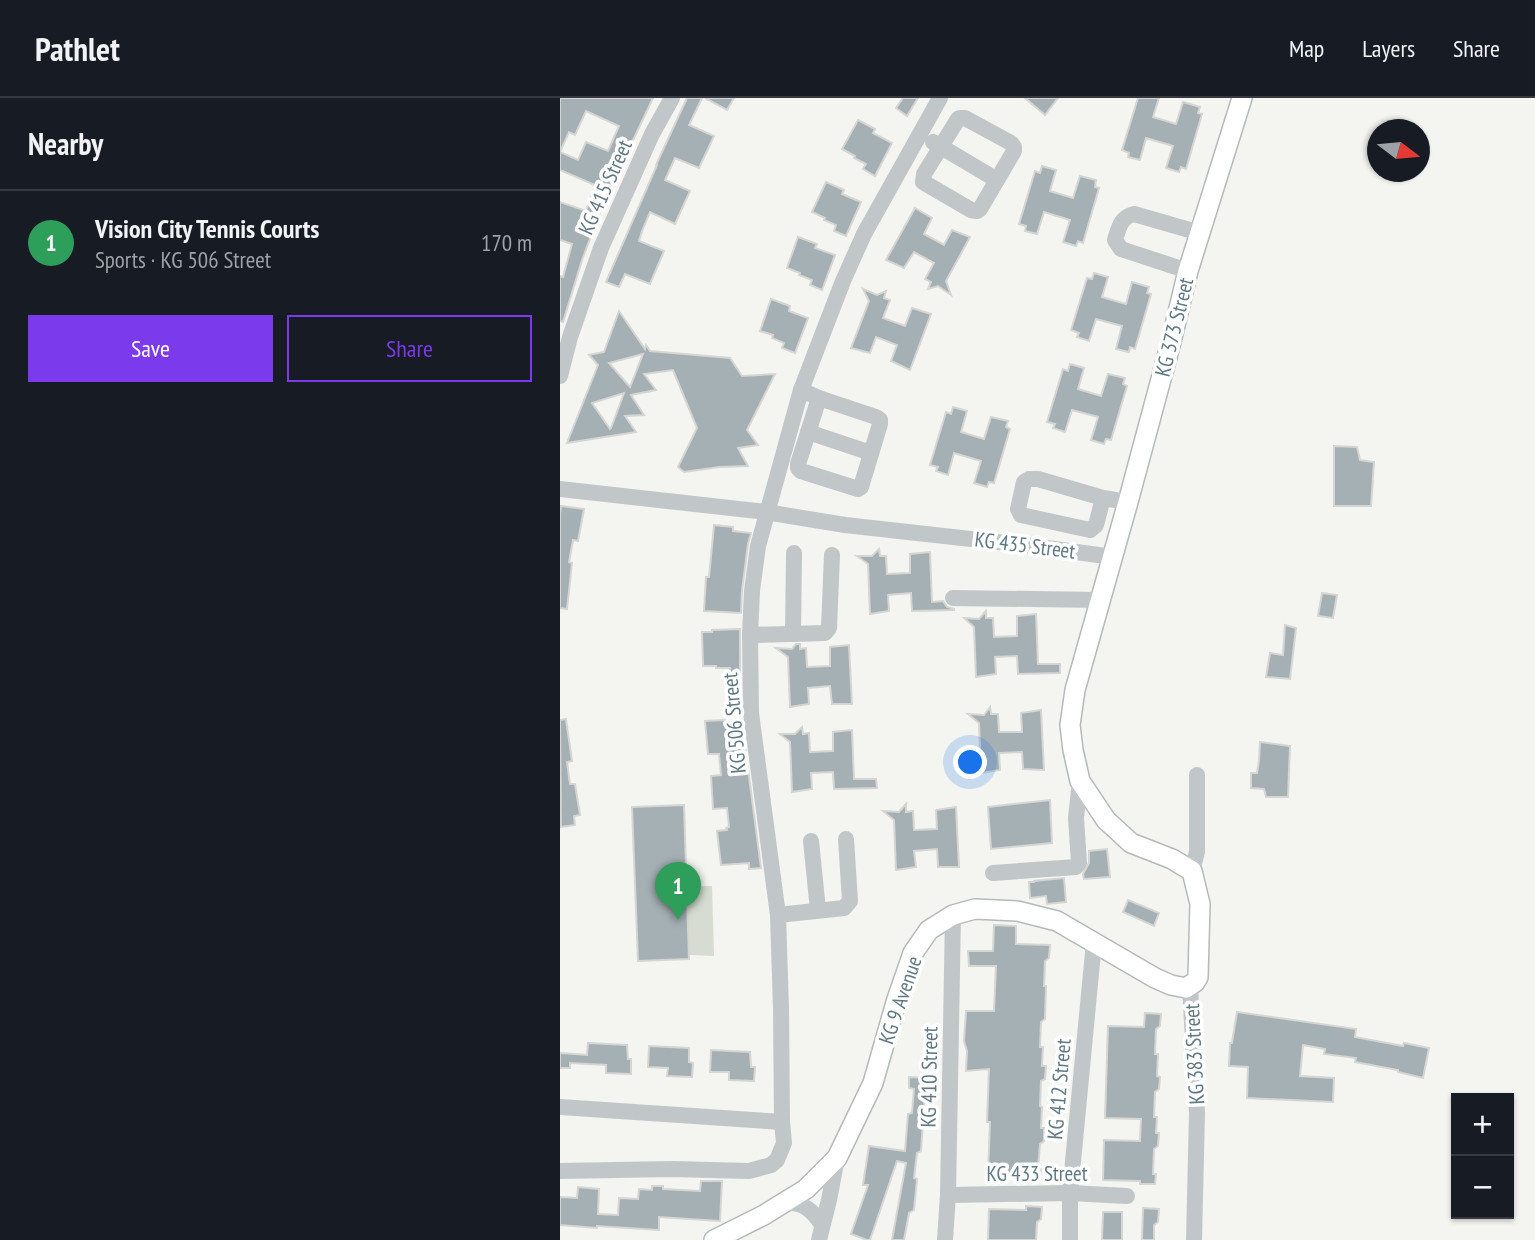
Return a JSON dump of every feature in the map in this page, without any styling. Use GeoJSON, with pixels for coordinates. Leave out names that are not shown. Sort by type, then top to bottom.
{"type":"FeatureCollection","features":[{"type":"Feature","properties":{"kind":"main road","name":"KG 373 Street"},"geometry":{"type":"LineString","coordinates":[[1113,557],[1188,271],[1239,100]]}},
{"type":"Feature","properties":{"kind":"main road"},"geometry":{"type":"LineString","coordinates":[[1113,557],[1075,690],[1070,725],[1080,782],[1106,820],[1130,843],[1172,859],[1192,871]]}},
{"type":"Feature","properties":{"kind":"main road","name":"KG 383 Street"},"geometry":{"type":"LineString","coordinates":[[1190,986],[1198,977],[1200,904],[1192,871]]}},
{"type":"Feature","properties":{"kind":"main road","name":"KG 9 Avenue"},"geometry":{"type":"LineString","coordinates":[[714,1240],[806,1189],[837,1158],[873,1083],[913,953],[929,930],[953,915],[975,909],[1017,911],[1057,921],[1163,982],[1181,988],[1190,986]]}},
{"type":"Feature","properties":{"kind":"street","name":"KG 415 Street"},"geometry":{"type":"LineString","coordinates":[[560,376],[570,337],[601,248],[652,134],[672,98]]}},
{"type":"Feature","properties":{"kind":"street","name":"KG 506 Street"},"geometry":{"type":"LineString","coordinates":[[560,1171],[749,1171],[776,1160],[784,1143],[778,915],[751,713],[750,635],[758,546],[801,390],[842,281],[864,234],[940,98]]}},
{"type":"Feature","properties":{"kind":"street"},"geometry":{"type":"LineString","coordinates":[[965,118],[1014,147],[977,211],[923,182],[924,174],[940,146],[958,119],[965,118]]}},
{"type":"Feature","properties":{"kind":"street"},"geometry":{"type":"LineString","coordinates":[[918,134],[997,180]]}},
{"type":"Feature","properties":{"kind":"street"},"geometry":{"type":"LineString","coordinates":[[1188,271],[1121,250],[1115,240],[1122,220],[1134,214],[1200,233]]}},
{"type":"Feature","properties":{"kind":"street"},"geometry":{"type":"LineString","coordinates":[[801,390],[880,420],[858,489],[798,468],[819,398]]}},
{"type":"Feature","properties":{"kind":"street"},"geometry":{"type":"LineString","coordinates":[[808,432],[871,453]]}},
{"type":"Feature","properties":{"kind":"street"},"geometry":{"type":"LineString","coordinates":[[1103,498],[1096,525],[1090,530],[1021,515],[1018,509],[1024,482],[1030,479],[1128,502]]}},
{"type":"Feature","properties":{"kind":"street","name":"KG 435 Street"},"geometry":{"type":"LineString","coordinates":[[560,489],[766,512],[1113,557]]}},
{"type":"Feature","properties":{"kind":"street"},"geometry":{"type":"LineString","coordinates":[[793,634],[794,553]]}},
{"type":"Feature","properties":{"kind":"street"},"geometry":{"type":"LineString","coordinates":[[750,635],[828,631],[832,555]]}},
{"type":"Feature","properties":{"kind":"street"},"geometry":{"type":"LineString","coordinates":[[953,598],[1101,600]]}},
{"type":"Feature","properties":{"kind":"street"},"geometry":{"type":"LineString","coordinates":[[1192,871],[1197,852],[1197,775]]}},
{"type":"Feature","properties":{"kind":"street"},"geometry":{"type":"LineString","coordinates":[[993,873],[1076,867],[1079,863],[1076,814],[1080,782]]}},
{"type":"Feature","properties":{"kind":"street"},"geometry":{"type":"LineString","coordinates":[[778,915],[844,908],[850,901],[846,839]]}},
{"type":"Feature","properties":{"kind":"street"},"geometry":{"type":"LineString","coordinates":[[811,841],[818,910]]}},
{"type":"Feature","properties":{"kind":"street","name":"KG 410 Street"},"geometry":{"type":"LineString","coordinates":[[945,1240],[953,915]]}},
{"type":"Feature","properties":{"kind":"street","name":"KG 412 Street"},"geometry":{"type":"LineString","coordinates":[[1070,1240],[1070,1193],[1094,942]]}},
{"type":"Feature","properties":{"kind":"street","name":"KG 383 Street"},"geometry":{"type":"LineString","coordinates":[[1190,986],[1197,1113],[1194,1240]]}},
{"type":"Feature","properties":{"kind":"street"},"geometry":{"type":"LineString","coordinates":[[560,1107],[782,1122]]}},
{"type":"Feature","properties":{"kind":"street"},"geometry":{"type":"LineString","coordinates":[[820,1232],[837,1158]]}},
{"type":"Feature","properties":{"kind":"street","name":"KG 433 Street"},"geometry":{"type":"LineString","coordinates":[[947,1195],[1070,1193],[1127,1196]]}},
{"type":"Feature","properties":{"kind":"street"},"geometry":{"type":"LineString","coordinates":[[784,1203],[793,1202],[815,1213],[820,1232]]}},
{"type":"Feature","properties":{"kind":"shaded area"},"geometry":{"type":"Polygon","coordinates":[[[712,886],[714,956],[644,953],[643,887],[712,886]]]}},
{"type":"Feature","properties":{"kind":"building"},"geometry":{"type":"Polygon","coordinates":[[[560,98],[653,98],[605,199],[563,322],[560,321],[560,276],[563,277],[572,244],[560,240],[560,202],[586,211],[595,185],[560,170],[560,152],[560,98]],[[586,111],[575,135],[569,132],[560,152],[578,160],[586,142],[608,151],[619,126],[586,111]]]}},
{"type":"Feature","properties":{"kind":"building"},"geometry":{"type":"Polygon","coordinates":[[[687,98],[702,98],[689,125],[714,136],[699,168],[675,158],[665,180],[690,191],[675,224],[650,212],[639,241],[664,251],[650,284],[625,274],[619,287],[606,282],[656,165],[687,98]]]}},
{"type":"Feature","properties":{"kind":"building"},"geometry":{"type":"Polygon","coordinates":[[[705,98],[734,98],[727,110],[705,98]]]}},
{"type":"Feature","properties":{"kind":"building"},"geometry":{"type":"Polygon","coordinates":[[[903,98],[918,98],[907,116],[896,108],[903,98]]]}},
{"type":"Feature","properties":{"kind":"building"},"geometry":{"type":"Polygon","coordinates":[[[1025,98],[1058,98],[1045,115],[1025,98]]]}},
{"type":"Feature","properties":{"kind":"building"},"geometry":{"type":"Polygon","coordinates":[[[1138,98],[1159,98],[1153,117],[1176,124],[1183,102],[1200,107],[1198,113],[1202,114],[1186,169],[1181,167],[1179,172],[1166,168],[1173,146],[1146,138],[1140,160],[1128,157],[1129,153],[1122,150],[1138,98]]]}},
{"type":"Feature","properties":{"kind":"building"},"geometry":{"type":"Polygon","coordinates":[[[858,120],[875,129],[873,133],[892,143],[875,176],[863,169],[866,164],[842,149],[858,120]]]}},
{"type":"Feature","properties":{"kind":"building"},"geometry":{"type":"Polygon","coordinates":[[[1042,166],[1056,170],[1050,191],[1073,198],[1080,176],[1096,180],[1095,187],[1099,188],[1083,243],[1078,241],[1076,246],[1063,242],[1070,220],[1044,212],[1037,234],[1025,231],[1026,226],[1019,224],[1035,171],[1040,173],[1042,166]]]}},
{"type":"Feature","properties":{"kind":"building"},"geometry":{"type":"Polygon","coordinates":[[[826,182],[844,190],[842,194],[861,202],[846,236],[834,231],[836,225],[812,212],[826,182]]]}},
{"type":"Feature","properties":{"kind":"building"},"geometry":{"type":"Polygon","coordinates":[[[915,208],[932,218],[924,234],[944,245],[952,230],[970,237],[946,281],[951,295],[938,286],[928,289],[931,282],[925,279],[934,263],[914,252],[904,268],[886,260],[915,208]]]}},
{"type":"Feature","properties":{"kind":"building"},"geometry":{"type":"Polygon","coordinates":[[[798,237],[817,244],[815,248],[835,255],[822,290],[810,285],[812,280],[787,268],[798,237]]]}},
{"type":"Feature","properties":{"kind":"building"},"geometry":{"type":"Polygon","coordinates":[[[1094,273],[1108,277],[1102,297],[1126,304],[1132,282],[1149,287],[1147,293],[1151,294],[1135,349],[1130,347],[1129,352],[1116,349],[1122,326],[1096,319],[1089,341],[1077,337],[1079,333],[1071,330],[1087,278],[1092,279],[1094,273]]]}},
{"type":"Feature","properties":{"kind":"building"},"geometry":{"type":"Polygon","coordinates":[[[863,289],[877,295],[886,291],[884,298],[890,300],[883,318],[905,326],[912,308],[931,314],[910,370],[891,361],[897,345],[876,337],[870,353],[851,348],[869,301],[863,289]]]}},
{"type":"Feature","properties":{"kind":"building"},"geometry":{"type":"Polygon","coordinates":[[[771,299],[790,306],[789,311],[808,318],[795,353],[782,348],[784,343],[772,338],[773,335],[760,331],[771,299]]]}},
{"type":"Feature","properties":{"kind":"building"},"geometry":{"type":"Polygon","coordinates":[[[619,311],[645,349],[646,345],[650,351],[730,358],[742,376],[775,374],[747,430],[758,445],[738,448],[748,466],[684,472],[678,467],[697,428],[673,370],[644,374],[656,390],[631,395],[644,415],[625,416],[636,432],[567,443],[598,365],[589,355],[604,352],[619,311]],[[643,354],[609,363],[630,387],[643,354]],[[624,393],[592,403],[610,429],[611,428],[624,393]]]}},
{"type":"Feature","properties":{"kind":"building"},"geometry":{"type":"Polygon","coordinates":[[[1070,364],[1084,368],[1078,389],[1101,396],[1108,374],[1125,378],[1123,384],[1127,386],[1111,440],[1106,439],[1104,444],[1091,440],[1098,417],[1072,410],[1065,432],[1053,428],[1055,424],[1047,422],[1063,369],[1068,371],[1070,364]]]}},
{"type":"Feature","properties":{"kind":"building"},"geometry":{"type":"Polygon","coordinates":[[[953,407],[967,411],[961,432],[984,439],[991,417],[1008,421],[1006,427],[1010,429],[994,483],[989,482],[987,487],[974,483],[981,461],[954,453],[948,475],[936,471],[938,467],[930,465],[946,412],[951,414],[953,407]]]}},
{"type":"Feature","properties":{"kind":"building"},"geometry":{"type":"Polygon","coordinates":[[[1334,446],[1357,447],[1360,460],[1374,462],[1371,506],[1334,506],[1334,446]]]}},
{"type":"Feature","properties":{"kind":"building"},"geometry":{"type":"Polygon","coordinates":[[[561,506],[584,509],[578,541],[573,540],[569,562],[572,563],[567,609],[560,608],[561,506]]]}},
{"type":"Feature","properties":{"kind":"building"},"geometry":{"type":"Polygon","coordinates":[[[714,525],[751,533],[741,613],[704,611],[714,525]]]}},
{"type":"Feature","properties":{"kind":"building"},"geometry":{"type":"Polygon","coordinates":[[[879,549],[880,556],[886,556],[887,574],[910,573],[910,554],[930,552],[932,602],[943,601],[947,607],[954,610],[912,611],[911,593],[888,595],[889,611],[870,614],[868,564],[857,556],[872,556],[879,549]]]}},
{"type":"Feature","properties":{"kind":"building"},"geometry":{"type":"Polygon","coordinates":[[[1322,593],[1337,595],[1333,618],[1318,616],[1322,593]]]}},
{"type":"Feature","properties":{"kind":"building"},"geometry":{"type":"Polygon","coordinates":[[[986,611],[986,618],[993,618],[994,637],[1017,636],[1017,616],[1036,614],[1038,664],[1060,664],[1060,673],[1018,674],[1017,656],[995,657],[996,674],[976,677],[974,627],[964,618],[979,619],[986,611]]]}},
{"type":"Feature","properties":{"kind":"building"},"geometry":{"type":"Polygon","coordinates":[[[1285,625],[1296,628],[1290,679],[1266,677],[1270,653],[1283,655],[1285,625]]]}},
{"type":"Feature","properties":{"kind":"building"},"geometry":{"type":"Polygon","coordinates":[[[740,629],[740,674],[730,674],[730,668],[703,666],[702,632],[740,629]]]}},
{"type":"Feature","properties":{"kind":"building"},"geometry":{"type":"Polygon","coordinates":[[[796,644],[800,644],[800,649],[806,648],[807,667],[830,666],[830,647],[849,645],[852,704],[832,704],[830,686],[808,688],[809,704],[790,707],[788,657],[776,648],[792,649],[796,644]]]}},
{"type":"Feature","properties":{"kind":"building"},"geometry":{"type":"Polygon","coordinates":[[[990,707],[991,714],[998,714],[999,732],[1022,732],[1021,713],[1041,710],[1044,770],[1023,769],[1022,752],[999,753],[1000,770],[981,773],[979,723],[968,714],[984,715],[990,707]]]}},
{"type":"Feature","properties":{"kind":"building"},"geometry":{"type":"Polygon","coordinates":[[[566,719],[572,761],[567,762],[570,784],[575,784],[580,815],[574,816],[575,825],[561,827],[560,720],[566,719]]]}},
{"type":"Feature","properties":{"kind":"building"},"geometry":{"type":"Polygon","coordinates":[[[725,720],[726,724],[742,723],[761,868],[749,869],[749,863],[721,865],[717,831],[727,830],[729,827],[727,808],[713,809],[711,776],[721,775],[719,754],[708,754],[705,721],[725,720]]]}},
{"type":"Feature","properties":{"kind":"building"},"geometry":{"type":"Polygon","coordinates":[[[802,727],[803,734],[809,733],[810,752],[833,751],[833,732],[852,730],[854,779],[876,779],[877,788],[834,789],[833,772],[811,773],[812,789],[792,792],[790,742],[780,734],[795,734],[802,727]]]}},
{"type":"Feature","properties":{"kind":"building"},"geometry":{"type":"Polygon","coordinates":[[[1260,742],[1290,746],[1288,797],[1266,797],[1264,789],[1251,788],[1251,773],[1257,773],[1260,742]]]}},
{"type":"Feature","properties":{"kind":"building"},"geometry":{"type":"Polygon","coordinates":[[[1050,800],[1052,843],[991,849],[988,807],[1050,800]]]}},
{"type":"Feature","properties":{"kind":"building"},"geometry":{"type":"Polygon","coordinates":[[[906,804],[906,812],[913,811],[914,830],[937,829],[936,810],[956,807],[959,867],[938,867],[937,849],[914,851],[916,867],[896,870],[894,820],[883,811],[899,812],[906,804]]]}},
{"type":"Feature","properties":{"kind":"building"},"geometry":{"type":"Polygon","coordinates":[[[684,805],[689,959],[638,961],[632,807],[684,805]]]}},
{"type":"Feature","properties":{"kind":"building"},"geometry":{"type":"Polygon","coordinates":[[[1107,849],[1110,877],[1084,879],[1083,874],[1089,863],[1089,851],[1107,849]]]}},
{"type":"Feature","properties":{"kind":"building"},"geometry":{"type":"Polygon","coordinates":[[[1064,878],[1066,902],[1047,904],[1046,896],[1030,898],[1029,882],[1064,878]]]}},
{"type":"Feature","properties":{"kind":"building"},"geometry":{"type":"Polygon","coordinates":[[[1128,900],[1159,913],[1154,926],[1123,912],[1128,900]]]}},
{"type":"Feature","properties":{"kind":"building"},"geometry":{"type":"Polygon","coordinates":[[[994,925],[1016,926],[1016,944],[1050,945],[1049,958],[1045,961],[1045,1019],[1041,1022],[1040,1047],[1043,1047],[1042,1066],[1046,1066],[1045,1079],[1041,1081],[1041,1128],[1044,1128],[1044,1141],[1040,1144],[1038,1169],[1041,1169],[1041,1179],[988,1175],[989,1069],[966,1071],[966,1011],[994,1011],[996,966],[969,966],[968,951],[993,951],[994,925]]]}},
{"type":"Feature","properties":{"kind":"building"},"geometry":{"type":"Polygon","coordinates":[[[1237,1012],[1356,1029],[1355,1037],[1429,1048],[1423,1078],[1355,1062],[1356,1058],[1324,1054],[1325,1049],[1303,1045],[1300,1076],[1334,1078],[1333,1102],[1247,1098],[1248,1067],[1229,1066],[1230,1043],[1237,1012]]]}},
{"type":"Feature","properties":{"kind":"building"},"geometry":{"type":"Polygon","coordinates":[[[1145,1013],[1161,1014],[1160,1026],[1156,1029],[1155,1054],[1158,1054],[1157,1076],[1160,1077],[1159,1089],[1155,1092],[1154,1117],[1157,1117],[1156,1133],[1159,1133],[1158,1146],[1154,1149],[1155,1184],[1103,1180],[1104,1140],[1140,1141],[1141,1119],[1105,1118],[1108,1026],[1144,1027],[1145,1013]]]}},
{"type":"Feature","properties":{"kind":"building"},"geometry":{"type":"Polygon","coordinates":[[[588,1043],[627,1045],[631,1074],[606,1073],[606,1065],[570,1063],[570,1068],[560,1068],[560,1053],[587,1055],[588,1043]]]}},
{"type":"Feature","properties":{"kind":"building"},"geometry":{"type":"Polygon","coordinates":[[[649,1046],[689,1048],[689,1062],[693,1063],[692,1077],[667,1076],[668,1068],[648,1067],[649,1046]]]}},
{"type":"Feature","properties":{"kind":"building"},"geometry":{"type":"Polygon","coordinates":[[[711,1050],[750,1052],[751,1067],[755,1067],[754,1081],[729,1080],[729,1072],[710,1072],[711,1050]]]}},
{"type":"Feature","properties":{"kind":"building"},"geometry":{"type":"Polygon","coordinates":[[[909,1077],[926,1078],[921,1151],[917,1153],[914,1178],[917,1179],[914,1210],[909,1213],[904,1240],[892,1240],[906,1163],[897,1161],[870,1240],[867,1240],[851,1234],[868,1185],[863,1185],[869,1146],[905,1151],[908,1114],[912,1113],[914,1089],[909,1088],[909,1077]]]}},
{"type":"Feature","properties":{"kind":"building"},"geometry":{"type":"Polygon","coordinates":[[[701,1181],[722,1181],[720,1221],[659,1217],[659,1230],[560,1225],[560,1197],[577,1198],[578,1187],[599,1189],[598,1214],[618,1215],[619,1198],[638,1199],[639,1189],[652,1190],[652,1186],[663,1186],[663,1189],[700,1191],[701,1181]]]}},
{"type":"Feature","properties":{"kind":"building"},"geometry":{"type":"Polygon","coordinates":[[[1026,1206],[1042,1207],[1041,1219],[1037,1222],[1036,1240],[988,1240],[989,1209],[1026,1210],[1026,1206]]]}},
{"type":"Feature","properties":{"kind":"building"},"geometry":{"type":"Polygon","coordinates":[[[1143,1208],[1159,1209],[1158,1222],[1154,1225],[1154,1240],[1142,1240],[1143,1208]]]}},
{"type":"Feature","properties":{"kind":"building"},"geometry":{"type":"Polygon","coordinates":[[[1103,1212],[1122,1212],[1122,1240],[1102,1240],[1103,1212]]]}},
{"type":"Feature","properties":{"kind":"place","name":"Vision City Tennis Courts"},"geometry":{"type":"Point","coordinates":[678,920]}}]}
